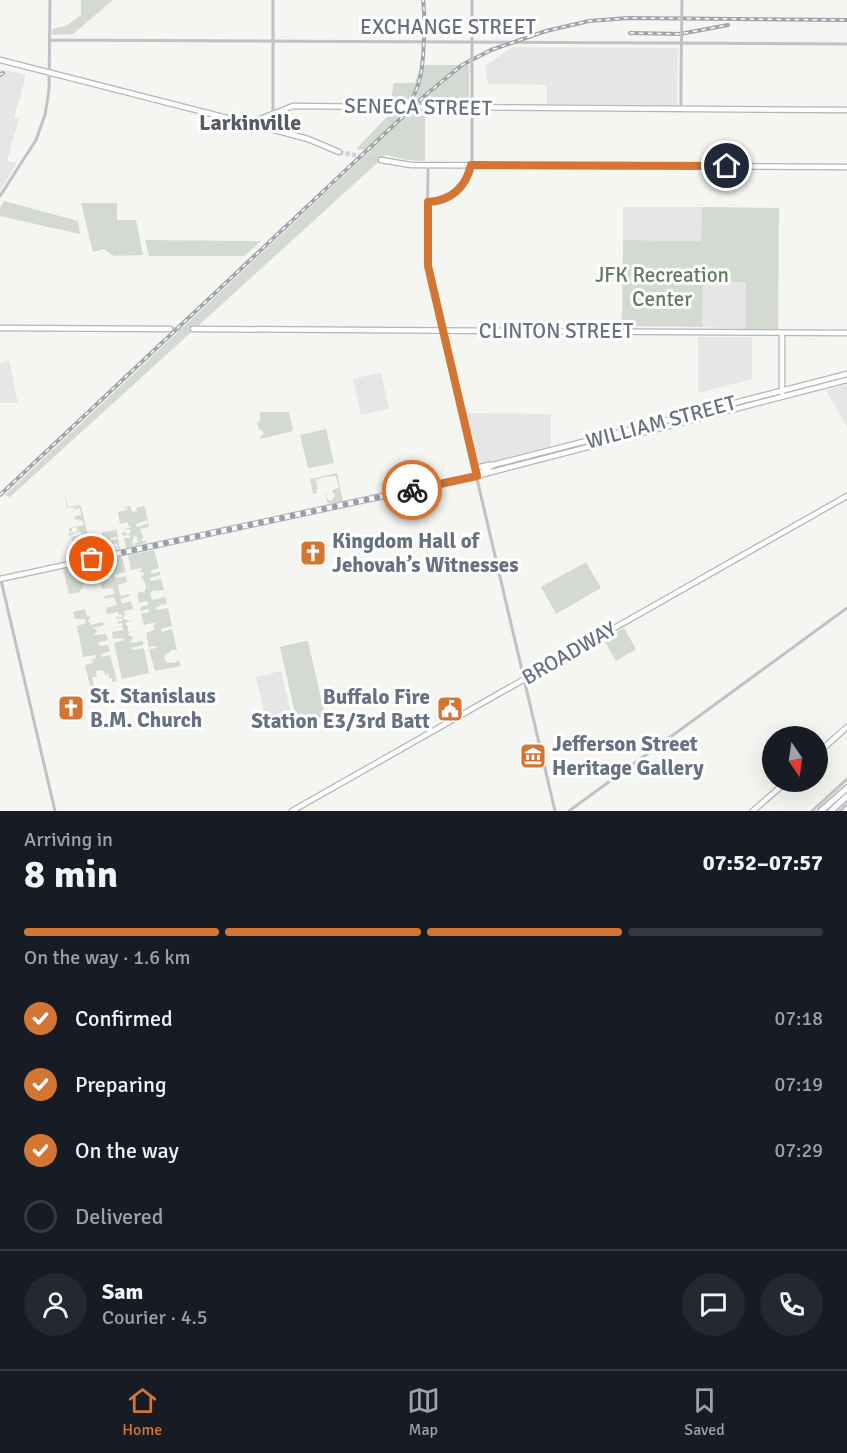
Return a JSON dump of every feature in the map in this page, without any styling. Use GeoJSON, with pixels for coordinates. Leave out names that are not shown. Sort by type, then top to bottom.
{"type":"FeatureCollection","features":[{"type":"Feature","properties":{"kind":"highway"},"geometry":{"type":"LineString","coordinates":[[821,811],[847,788]]}},
{"type":"Feature","properties":{"kind":"highway"},"geometry":{"type":"LineString","coordinates":[[831,811],[838,808],[847,797]]}},
{"type":"Feature","properties":{"kind":"main road"},"geometry":{"type":"LineString","coordinates":[[0,60],[308,139],[339,152]]}},
{"type":"Feature","properties":{"kind":"main road","name":"SENECA STREET"},"geometry":{"type":"LineString","coordinates":[[248,124],[292,106],[847,110]]}},
{"type":"Feature","properties":{"kind":"main road"},"geometry":{"type":"LineString","coordinates":[[381,160],[411,165],[847,167]]}},
{"type":"Feature","properties":{"kind":"main road"},"geometry":{"type":"LineString","coordinates":[[0,328],[170,329]]}},
{"type":"Feature","properties":{"kind":"main road","name":"CLINTON STREET"},"geometry":{"type":"LineString","coordinates":[[193,329],[847,333]]}},
{"type":"Feature","properties":{"kind":"main road"},"geometry":{"type":"LineString","coordinates":[[782,333],[782,397]]}},
{"type":"Feature","properties":{"kind":"main road","name":"WILLIAM STREET"},"geometry":{"type":"LineString","coordinates":[[477,476],[493,465],[847,374]]}},
{"type":"Feature","properties":{"kind":"main road","name":"WILLIAM STREET"},"geometry":{"type":"LineString","coordinates":[[0,578],[477,476],[847,380]]}},
{"type":"Feature","properties":{"kind":"main road"},"geometry":{"type":"LineString","coordinates":[[475,468],[493,465]]}},
{"type":"Feature","properties":{"kind":"main road","name":"BROADWAY"},"geometry":{"type":"LineString","coordinates":[[292,811],[847,496]]}},
{"type":"Feature","properties":{"kind":"main road"},"geometry":{"type":"LineString","coordinates":[[828,744],[847,727]]}},
{"type":"Feature","properties":{"kind":"main road"},"geometry":{"type":"LineString","coordinates":[[753,811],[775,792]]}},
{"type":"Feature","properties":{"kind":"street"},"geometry":{"type":"LineString","coordinates":[[0,196],[36,140],[45,115],[48,97],[50,0]]}},
{"type":"Feature","properties":{"kind":"street"},"geometry":{"type":"LineString","coordinates":[[273,0],[273,114]]}},
{"type":"Feature","properties":{"kind":"street"},"geometry":{"type":"LineString","coordinates":[[428,202],[446,198],[455,193],[465,183],[471,165],[472,0]]}},
{"type":"Feature","properties":{"kind":"street"},"geometry":{"type":"LineString","coordinates":[[681,108],[682,0]]}},
{"type":"Feature","properties":{"kind":"street","name":"EXCHANGE STREET"},"geometry":{"type":"LineString","coordinates":[[50,40],[847,44]]}},
{"type":"Feature","properties":{"kind":"street"},"geometry":{"type":"LineString","coordinates":[[428,165],[427,264],[555,811]]}},
{"type":"Feature","properties":{"kind":"street"},"geometry":{"type":"LineString","coordinates":[[0,578],[55,811]]}},
{"type":"Feature","properties":{"kind":"street"},"geometry":{"type":"LineString","coordinates":[[569,811],[847,608]]}},
{"type":"Feature","properties":{"kind":"street"},"geometry":{"type":"LineString","coordinates":[[812,811],[847,779]]}},
{"type":"Feature","properties":{"kind":"street"},"geometry":{"type":"LineString","coordinates":[[838,808],[847,804]]}},
{"type":"Feature","properties":{"kind":"shaded area"},"geometry":{"type":"Polygon","coordinates":[[[513,47],[678,48],[677,105],[547,104],[547,85],[488,84],[485,66],[513,47]]]}},
{"type":"Feature","properties":{"kind":"shaded area"},"geometry":{"type":"Polygon","coordinates":[[[0,69],[26,75],[14,118],[19,119],[7,161],[17,163],[0,190],[0,69]]]}},
{"type":"Feature","properties":{"kind":"shaded area"},"geometry":{"type":"Polygon","coordinates":[[[623,207],[702,207],[701,241],[623,240],[623,207]]]}},
{"type":"Feature","properties":{"kind":"shaded area"},"geometry":{"type":"Polygon","coordinates":[[[703,282],[746,282],[746,329],[702,327],[703,282]]]}},
{"type":"Feature","properties":{"kind":"shaded area"},"geometry":{"type":"Polygon","coordinates":[[[698,337],[752,337],[752,379],[698,393],[698,337]]]}},
{"type":"Feature","properties":{"kind":"shaded area"},"geometry":{"type":"Polygon","coordinates":[[[9,360],[18,403],[0,403],[0,363],[9,360]]]}},
{"type":"Feature","properties":{"kind":"shaded area"},"geometry":{"type":"Polygon","coordinates":[[[381,372],[389,409],[361,415],[353,379],[381,372]]]}},
{"type":"Feature","properties":{"kind":"shaded area"},"geometry":{"type":"Polygon","coordinates":[[[847,384],[847,427],[826,390],[847,384]]]}},
{"type":"Feature","properties":{"kind":"shaded area"},"geometry":{"type":"Polygon","coordinates":[[[466,413],[551,414],[551,446],[478,465],[466,413]]]}},
{"type":"Feature","properties":{"kind":"shaded area"},"geometry":{"type":"Polygon","coordinates":[[[281,671],[293,722],[268,728],[256,677],[281,671]]]}},
{"type":"Feature","properties":{"kind":"green space"},"geometry":{"type":"Polygon","coordinates":[[[81,0],[113,0],[73,34],[52,35],[52,29],[66,26],[81,15],[81,0]]]}},
{"type":"Feature","properties":{"kind":"green space"},"geometry":{"type":"Polygon","coordinates":[[[421,65],[469,65],[469,103],[428,105],[425,111],[425,161],[386,155],[10,497],[5,495],[370,151],[356,149],[388,116],[394,83],[415,83],[421,65]]]}},
{"type":"Feature","properties":{"kind":"green space"},"geometry":{"type":"Polygon","coordinates":[[[4,201],[78,221],[80,234],[0,216],[0,208],[4,201]]]}},
{"type":"Feature","properties":{"kind":"green space"},"geometry":{"type":"Polygon","coordinates":[[[81,203],[117,203],[117,220],[136,220],[143,255],[114,256],[104,249],[93,252],[81,203]]]}},
{"type":"Feature","properties":{"kind":"green space","name":"JFK Recreation Center"},"geometry":{"type":"Polygon","coordinates":[[[702,207],[779,208],[778,329],[746,329],[746,282],[703,282],[702,327],[622,326],[623,240],[701,241],[702,207]]]}},
{"type":"Feature","properties":{"kind":"green space"},"geometry":{"type":"Polygon","coordinates":[[[145,240],[261,241],[244,256],[149,256],[145,240]]]}},
{"type":"Feature","properties":{"kind":"green space"},"geometry":{"type":"Polygon","coordinates":[[[775,394],[775,396],[620,435],[622,433],[775,394]]]}},
{"type":"Feature","properties":{"kind":"green space"},"geometry":{"type":"Polygon","coordinates":[[[260,412],[289,412],[293,431],[260,439],[264,434],[259,430],[257,422],[260,421],[260,412]]]}},
{"type":"Feature","properties":{"kind":"green space"},"geometry":{"type":"Polygon","coordinates":[[[326,429],[334,463],[308,468],[300,435],[326,429]]]}},
{"type":"Feature","properties":{"kind":"green space"},"geometry":{"type":"Polygon","coordinates":[[[337,473],[343,501],[328,504],[326,498],[331,501],[335,496],[332,492],[339,488],[336,476],[316,480],[318,489],[316,489],[317,493],[313,494],[310,479],[314,478],[316,484],[315,478],[337,473]]]}},
{"type":"Feature","properties":{"kind":"green space"},"geometry":{"type":"Polygon","coordinates":[[[64,492],[68,507],[79,505],[81,506],[88,537],[96,535],[97,538],[101,538],[102,532],[116,530],[116,527],[118,537],[110,538],[111,541],[118,538],[119,551],[117,543],[111,544],[112,547],[116,547],[117,551],[111,552],[111,545],[108,543],[106,548],[110,551],[106,552],[103,545],[100,546],[100,550],[104,553],[100,554],[97,545],[93,548],[98,554],[93,555],[92,549],[89,549],[90,555],[78,558],[84,555],[84,551],[78,552],[82,550],[81,546],[74,551],[73,547],[82,545],[82,542],[73,546],[72,542],[79,541],[81,537],[72,541],[71,537],[81,535],[81,532],[69,536],[68,534],[80,530],[76,527],[69,532],[69,528],[84,525],[82,520],[75,520],[74,517],[81,515],[80,508],[74,510],[80,506],[67,508],[64,492]]]}},
{"type":"Feature","properties":{"kind":"green space"},"geometry":{"type":"Polygon","coordinates":[[[143,501],[148,520],[136,524],[137,527],[147,524],[148,521],[149,527],[140,529],[143,536],[142,541],[146,543],[135,546],[138,542],[136,536],[132,540],[134,546],[126,548],[124,538],[130,538],[129,535],[123,536],[122,532],[131,533],[129,529],[122,530],[131,527],[127,522],[120,524],[118,512],[128,510],[122,508],[130,506],[132,512],[137,511],[136,508],[144,506],[143,501]]]}},
{"type":"Feature","properties":{"kind":"green space"},"geometry":{"type":"Polygon","coordinates":[[[154,550],[159,568],[152,570],[150,574],[160,572],[160,575],[150,578],[151,581],[161,579],[164,590],[153,590],[150,593],[152,600],[165,597],[165,595],[167,604],[162,603],[155,608],[157,610],[168,608],[172,626],[161,629],[162,632],[172,629],[177,650],[171,650],[165,654],[164,658],[167,663],[179,660],[181,666],[155,671],[149,650],[158,647],[149,648],[146,633],[154,630],[153,625],[157,622],[144,625],[141,614],[149,612],[148,609],[141,611],[140,607],[148,605],[147,601],[139,603],[137,593],[145,591],[144,580],[141,578],[144,573],[140,572],[139,570],[143,570],[141,568],[131,570],[128,555],[154,550]]]}},
{"type":"Feature","properties":{"kind":"green space"},"geometry":{"type":"Polygon","coordinates":[[[122,557],[126,572],[114,575],[116,578],[126,576],[127,582],[118,585],[119,592],[121,596],[129,594],[130,596],[121,599],[122,604],[131,601],[133,609],[124,611],[123,618],[128,621],[136,619],[125,623],[128,632],[139,630],[128,633],[129,636],[133,636],[130,643],[143,641],[143,645],[131,648],[134,650],[144,648],[149,673],[122,679],[114,643],[125,640],[113,639],[112,632],[123,630],[123,627],[111,628],[123,626],[122,623],[115,624],[123,621],[122,618],[117,619],[116,617],[122,617],[122,614],[119,615],[118,612],[107,614],[106,608],[117,605],[114,597],[105,599],[104,596],[114,594],[114,590],[102,589],[100,582],[111,579],[110,576],[100,578],[96,562],[122,557]]]}},
{"type":"Feature","properties":{"kind":"green space"},"geometry":{"type":"Polygon","coordinates":[[[586,562],[601,588],[556,614],[541,587],[586,562]]]}},
{"type":"Feature","properties":{"kind":"green space"},"geometry":{"type":"Polygon","coordinates":[[[90,564],[94,580],[84,582],[80,592],[69,594],[63,569],[76,566],[79,575],[85,574],[83,565],[90,564]]]}},
{"type":"Feature","properties":{"kind":"green space"},"geometry":{"type":"Polygon","coordinates":[[[85,609],[87,617],[90,618],[89,622],[102,619],[90,622],[90,625],[103,622],[104,625],[90,629],[96,629],[97,632],[106,629],[94,635],[106,634],[108,640],[98,643],[100,646],[108,645],[110,651],[101,654],[102,657],[110,655],[117,681],[112,682],[109,674],[105,675],[104,671],[100,670],[96,671],[97,677],[92,677],[94,686],[90,686],[85,665],[93,663],[93,660],[89,660],[96,658],[96,655],[83,657],[77,626],[86,623],[85,619],[75,619],[73,612],[85,609]]]}},
{"type":"Feature","properties":{"kind":"green space"},"geometry":{"type":"Polygon","coordinates":[[[624,628],[636,649],[616,661],[604,640],[624,628]]]}},
{"type":"Feature","properties":{"kind":"green space"},"geometry":{"type":"Polygon","coordinates":[[[308,641],[325,716],[297,722],[280,647],[308,641]]]}},
{"type":"Feature","properties":{"kind":"tunnel"},"geometry":{"type":"LineString","coordinates":[[339,152],[381,160]]}},
{"type":"Feature","properties":{"kind":"tunnel"},"geometry":{"type":"LineString","coordinates":[[170,329],[193,329]]}},
{"type":"Feature","properties":{"kind":"railway"},"geometry":{"type":"LineString","coordinates":[[407,107],[419,83],[422,66],[423,0]]}},
{"type":"Feature","properties":{"kind":"railway"},"geometry":{"type":"LineString","coordinates":[[0,495],[429,92],[462,65],[491,50],[546,31],[589,21],[628,18],[847,20]]}},
{"type":"Feature","properties":{"kind":"railway"},"geometry":{"type":"LineString","coordinates":[[630,33],[680,34],[728,25]]}},
{"type":"Feature","properties":{"kind":"way so far"},"geometry":{"type":"LineString","coordinates":[[92,559],[412,490]]}},
{"type":"Feature","properties":{"kind":"place","name":"Kingdom Hall of Jehovah’s Witnesses"},"geometry":{"type":"Point","coordinates":[313,553]}},
{"type":"Feature","properties":{"kind":"place","name":"St. Stanislaus B.M. Church"},"geometry":{"type":"Point","coordinates":[71,708]}},
{"type":"Feature","properties":{"kind":"place","name":"Buffalo Fire Station E3/3rd Batt"},"geometry":{"type":"Point","coordinates":[450,709]}},
{"type":"Feature","properties":{"kind":"place","name":"Jefferson Street Heritage Gallery"},"geometry":{"type":"Point","coordinates":[533,756]}},
{"type":"Feature","properties":{"kind":"district","name":"Larkinville"},"geometry":{"type":"Point","coordinates":[250,122]}},
{"type":"Feature","properties":{"kind":"route"},"geometry":{"type":"LineString","coordinates":[[412,490],[477,476],[427,262],[428,202],[436,202],[453,195],[465,183],[471,165],[727,166]]}}]}
